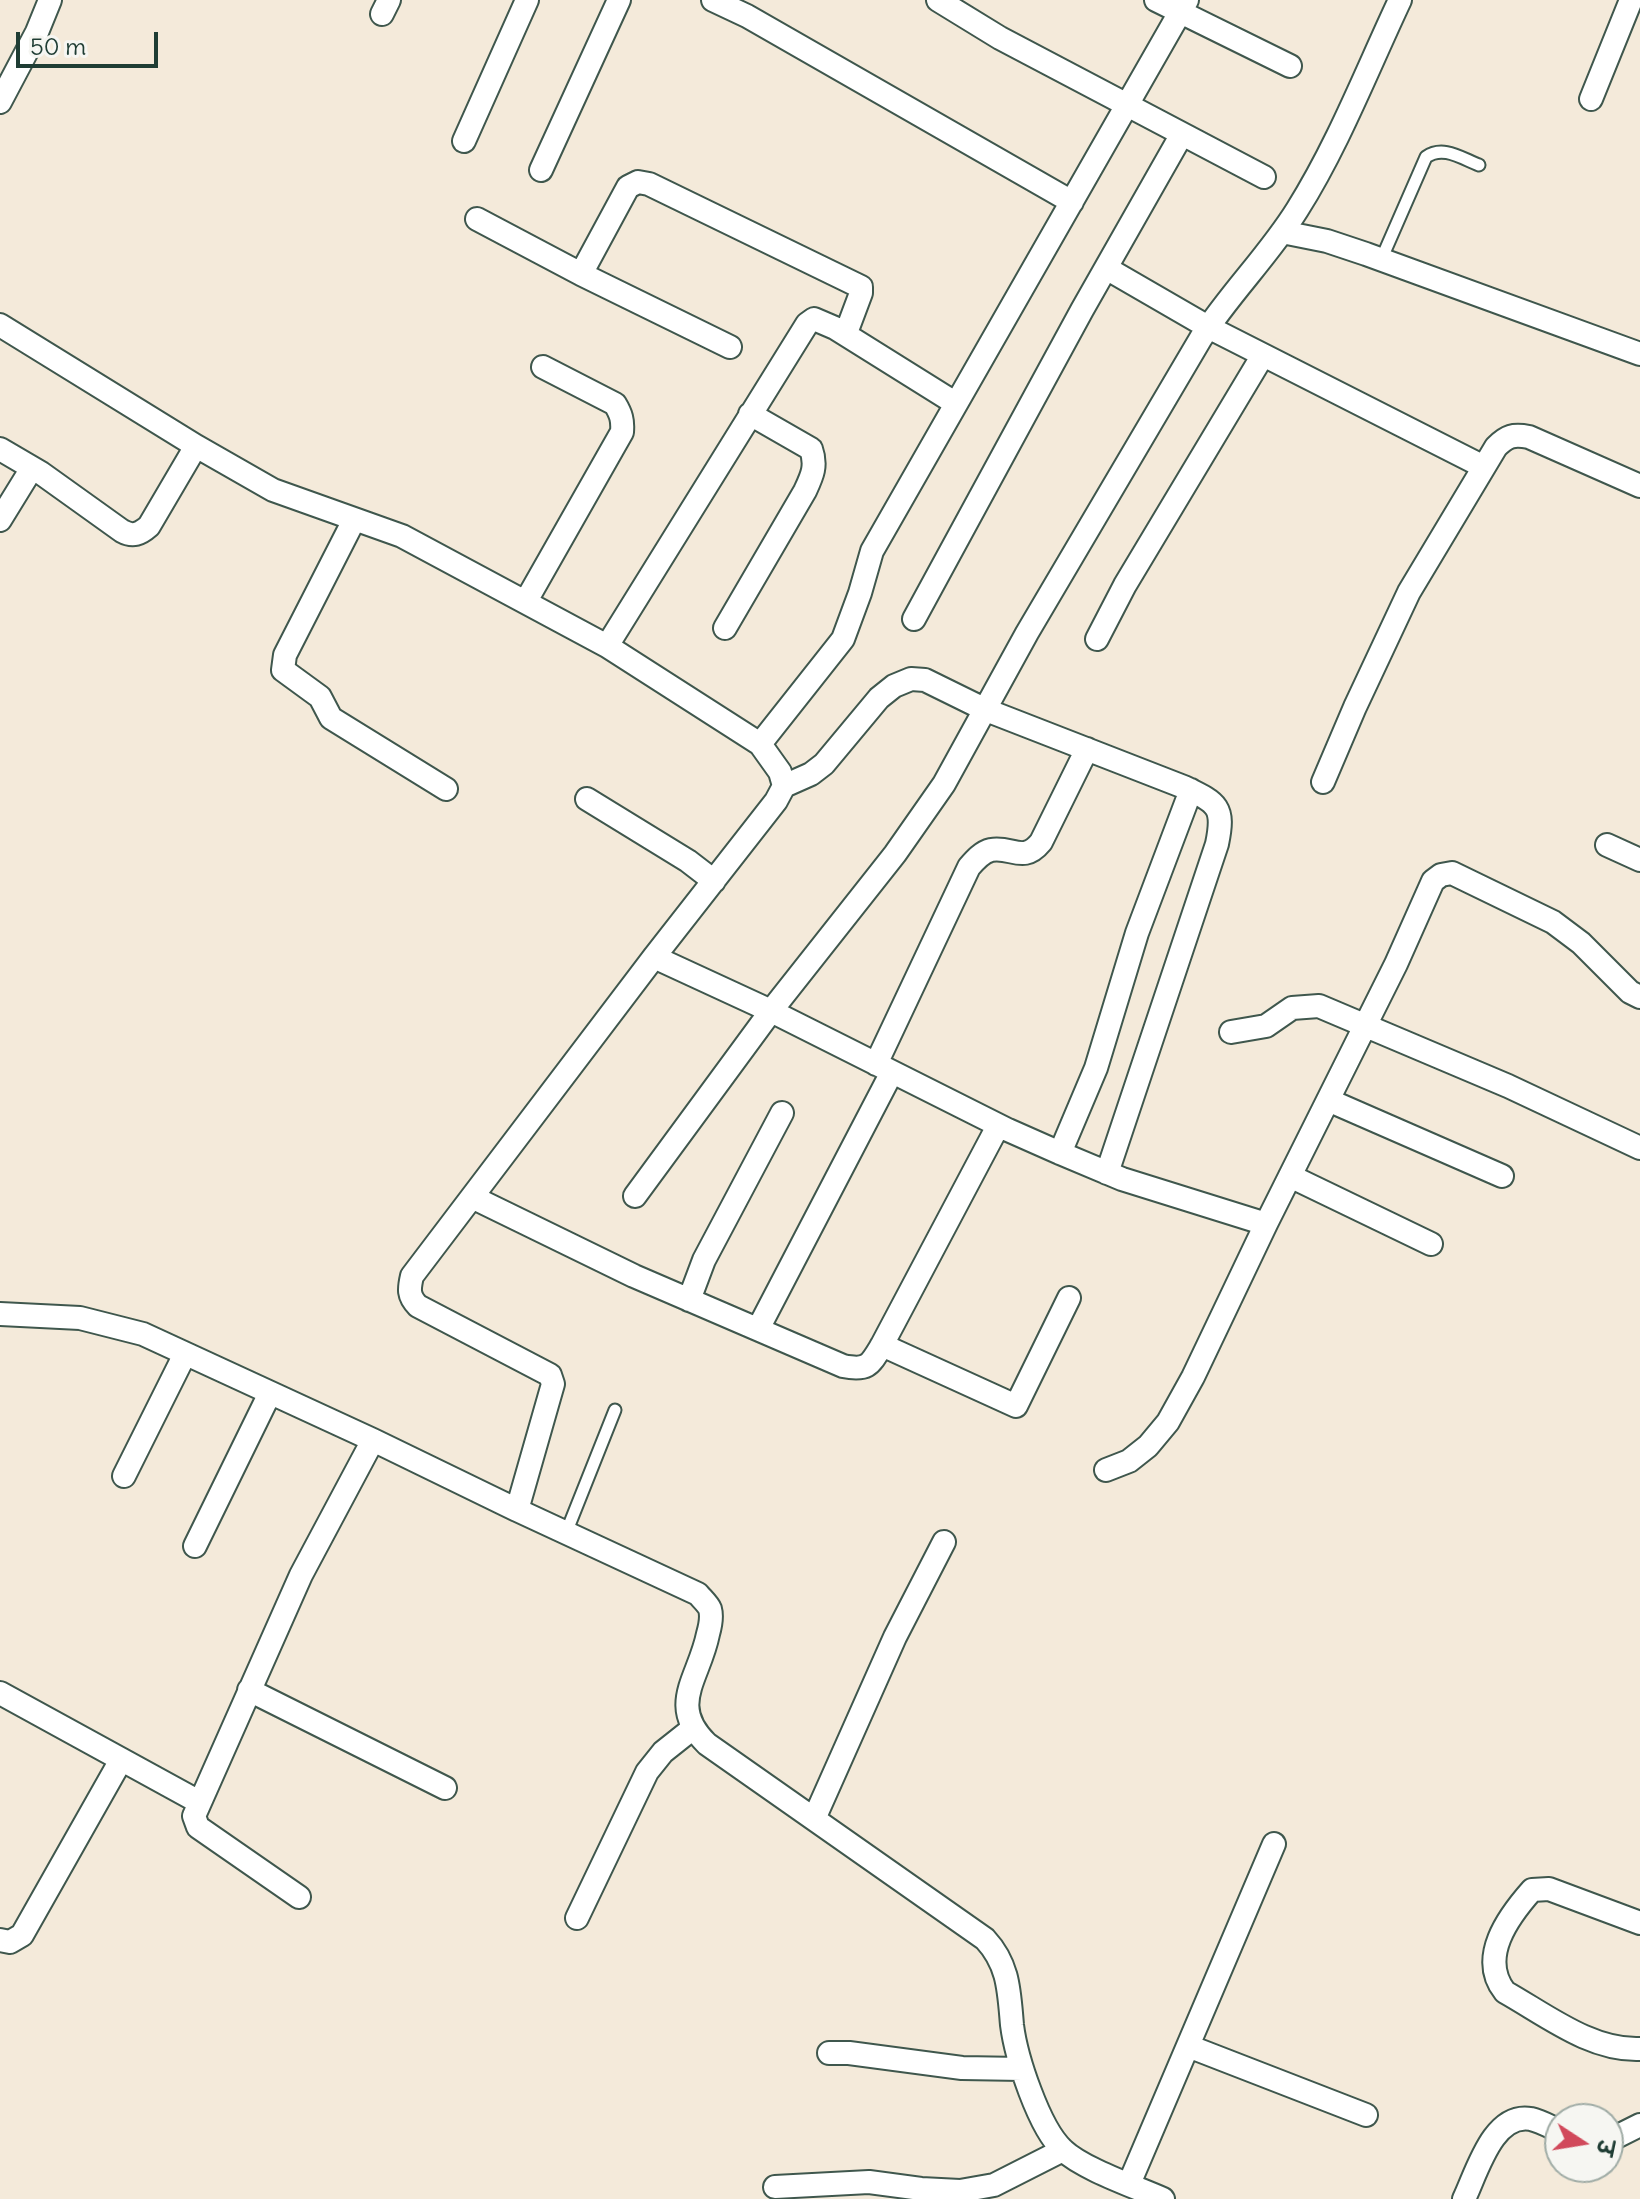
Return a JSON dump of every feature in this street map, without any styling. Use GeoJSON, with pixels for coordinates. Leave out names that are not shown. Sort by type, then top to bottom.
{"type":"FeatureCollection","features":[{"type":"Feature","properties":{"kind":"street"},"geometry":{"type":"LineString","coordinates":[[0,102],[37,32],[50,0]]}},
{"type":"Feature","properties":{"kind":"street"},"geometry":{"type":"LineString","coordinates":[[464,141],[527,0]]}},
{"type":"Feature","properties":{"kind":"street"},"geometry":{"type":"LineString","coordinates":[[541,170],[619,0]]}},
{"type":"Feature","properties":{"kind":"street"},"geometry":{"type":"LineString","coordinates":[[713,0],[747,16],[1072,202]]}},
{"type":"Feature","properties":{"kind":"street"},"geometry":{"type":"LineString","coordinates":[[938,0],[1000,38],[1264,177]]}},
{"type":"Feature","properties":{"kind":"street"},"geometry":{"type":"LineString","coordinates":[[1156,0],[1184,6],[1290,66]]}},
{"type":"Feature","properties":{"kind":"street"},"geometry":{"type":"LineString","coordinates":[[635,1196],[771,1011],[895,854],[944,784],[1027,633],[1208,327],[1282,232],[1315,179],[1400,0]]}},
{"type":"Feature","properties":{"kind":"street"},"geometry":{"type":"LineString","coordinates":[[1591,99],[1631,0]]}},
{"type":"Feature","properties":{"kind":"street"},"geometry":{"type":"LineString","coordinates":[[760,744],[843,639],[872,551],[1184,6]]}},
{"type":"Feature","properties":{"kind":"street"},"geometry":{"type":"LineString","coordinates":[[914,619],[1182,134]]}},
{"type":"Feature","properties":{"kind":"street"},"geometry":{"type":"LineString","coordinates":[[581,274],[628,187],[638,182],[649,184],[861,287],[846,333]]}},
{"type":"Feature","properties":{"kind":"street"},"geometry":{"type":"LineString","coordinates":[[477,219],[730,347]]}},
{"type":"Feature","properties":{"kind":"street"},"geometry":{"type":"LineString","coordinates":[[1282,232],[1327,241],[1640,354]]}},
{"type":"Feature","properties":{"kind":"street"},"geometry":{"type":"LineString","coordinates":[[1106,268],[1208,327],[1484,467]]}},
{"type":"Feature","properties":{"kind":"street"},"geometry":{"type":"LineString","coordinates":[[607,646],[750,414],[807,324],[814,319],[846,333],[955,403]]}},
{"type":"Feature","properties":{"kind":"street"},"geometry":{"type":"LineString","coordinates":[[0,325],[273,490],[402,536],[607,646],[760,744],[780,772],[784,786]]}},
{"type":"Feature","properties":{"kind":"street"},"geometry":{"type":"LineString","coordinates":[[1097,639],[1125,585],[1263,355]]}},
{"type":"Feature","properties":{"kind":"street"},"geometry":{"type":"LineString","coordinates":[[526,601],[622,432],[623,423],[615,404],[543,367]]}},
{"type":"Feature","properties":{"kind":"street"},"geometry":{"type":"LineString","coordinates":[[725,628],[805,491],[816,461],[811,449],[750,414]]}},
{"type":"Feature","properties":{"kind":"street"},"geometry":{"type":"LineString","coordinates":[[1323,782],[1409,592],[1496,447],[1513,434],[1529,437],[1640,486]]}},
{"type":"Feature","properties":{"kind":"street"},"geometry":{"type":"LineString","coordinates":[[0,449],[132,535],[140,534],[149,526],[196,446]]}},
{"type":"Feature","properties":{"kind":"street"},"geometry":{"type":"LineString","coordinates":[[0,520],[32,468]]}},
{"type":"Feature","properties":{"kind":"street"},"geometry":{"type":"LineString","coordinates":[[354,520],[285,655],[283,670],[320,697],[331,718],[446,789]]}},
{"type":"Feature","properties":{"kind":"street"},"geometry":{"type":"LineString","coordinates":[[517,1510],[553,1384],[550,1375],[418,1306],[411,1299],[409,1288],[412,1276],[776,801],[784,786],[811,774],[824,764],[879,698],[894,686],[911,679],[925,680],[986,710],[1191,790],[1219,809],[1221,822],[1217,844],[1107,1173]]}},
{"type":"Feature","properties":{"kind":"street"},"geometry":{"type":"LineString","coordinates":[[758,1329],[884,1068],[969,867],[979,856],[991,850],[1023,854],[1033,851],[1041,842],[1087,749]]}},
{"type":"Feature","properties":{"kind":"street"},"geometry":{"type":"LineString","coordinates":[[1060,1153],[1096,1068],[1137,933],[1191,790]]}},
{"type":"Feature","properties":{"kind":"street"},"geometry":{"type":"LineString","coordinates":[[587,799],[688,861],[714,881]]}},
{"type":"Feature","properties":{"kind":"street"},"geometry":{"type":"LineString","coordinates":[[1607,845],[1640,860]]}},
{"type":"Feature","properties":{"kind":"street"},"geometry":{"type":"LineString","coordinates":[[1106,1470],[1129,1461],[1148,1446],[1168,1422],[1193,1377],[1366,1025],[1433,881],[1441,875],[1452,873],[1553,922],[1581,943],[1630,992],[1640,997]]}},
{"type":"Feature","properties":{"kind":"street"},"geometry":{"type":"LineString","coordinates":[[654,957],[771,1011],[998,1126],[1107,1173],[1266,1224]]}},
{"type":"Feature","properties":{"kind":"street"},"geometry":{"type":"LineString","coordinates":[[1231,1032],[1266,1026],[1292,1008],[1319,1006],[1508,1086],[1640,1148]]}},
{"type":"Feature","properties":{"kind":"street"},"geometry":{"type":"LineString","coordinates":[[1328,1100],[1502,1176]]}},
{"type":"Feature","properties":{"kind":"street"},"geometry":{"type":"LineString","coordinates":[[689,1300],[704,1260],[782,1113]]}},
{"type":"Feature","properties":{"kind":"street"},"geometry":{"type":"LineString","coordinates":[[472,1197],[634,1276],[843,1366],[859,1369],[870,1363],[882,1345],[998,1126]]}},
{"type":"Feature","properties":{"kind":"street"},"geometry":{"type":"LineString","coordinates":[[1290,1176],[1431,1244]]}},
{"type":"Feature","properties":{"kind":"street"},"geometry":{"type":"LineString","coordinates":[[882,1345],[1016,1406],[1069,1298]]}},
{"type":"Feature","properties":{"kind":"street"},"geometry":{"type":"LineString","coordinates":[[0,1314],[96,1320],[143,1334],[698,1594],[710,1608],[711,1623],[687,1698],[686,1712],[692,1729],[707,1744],[985,1939],[1000,1955],[1008,1983],[1014,2043],[1050,2134],[1063,2150],[1082,2162],[1163,2199]]}},
{"type":"Feature","properties":{"kind":"street"},"geometry":{"type":"LineString","coordinates":[[124,1476],[185,1354]]}},
{"type":"Feature","properties":{"kind":"street"},"geometry":{"type":"LineString","coordinates":[[195,1546],[270,1393]]}},
{"type":"Feature","properties":{"kind":"street"},"geometry":{"type":"LineString","coordinates":[[299,1897],[198,1827],[194,1816],[301,1575],[373,1440]]}},
{"type":"Feature","properties":{"kind":"street"},"geometry":{"type":"LineString","coordinates":[[814,1819],[895,1637],[944,1542]]}},
{"type":"Feature","properties":{"kind":"street"},"geometry":{"type":"LineString","coordinates":[[249,1690],[445,1788]]}},
{"type":"Feature","properties":{"kind":"street"},"geometry":{"type":"LineString","coordinates":[[0,1693],[199,1802]]}},
{"type":"Feature","properties":{"kind":"street"},"geometry":{"type":"LineString","coordinates":[[577,1918],[647,1772],[663,1752],[692,1729]]}},
{"type":"Feature","properties":{"kind":"street"},"geometry":{"type":"LineString","coordinates":[[0,1940],[10,1942],[22,1935],[121,1760]]}},
{"type":"Feature","properties":{"kind":"street"},"geometry":{"type":"LineString","coordinates":[[1129,2184],[1274,1844]]}},
{"type":"Feature","properties":{"kind":"street"},"geometry":{"type":"LineString","coordinates":[[1640,1923],[1549,1889],[1532,1890],[1514,1910],[1498,1942],[1493,1967],[1505,1992],[1595,2042],[1640,2049]]}},
{"type":"Feature","properties":{"kind":"street"},"geometry":{"type":"LineString","coordinates":[[1188,2046],[1366,2115]]}},
{"type":"Feature","properties":{"kind":"street"},"geometry":{"type":"LineString","coordinates":[[829,2053],[962,2068],[1022,2069]]}},
{"type":"Feature","properties":{"kind":"street"},"geometry":{"type":"LineString","coordinates":[[1464,2199],[1493,2138],[1502,2126],[1514,2119],[1532,2119],[1544,2124]]}},
{"type":"Feature","properties":{"kind":"street"},"geometry":{"type":"LineString","coordinates":[[775,2187],[869,2182],[960,2191],[994,2185],[1063,2150]]}},
{"type":"Feature","properties":{"kind":"lane"},"geometry":{"type":"LineString","coordinates":[[1381,260],[1426,157],[1434,151],[1444,151],[1479,165]]}},
{"type":"Feature","properties":{"kind":"lane"},"geometry":{"type":"LineString","coordinates":[[566,1533],[615,1410]]}}]}
